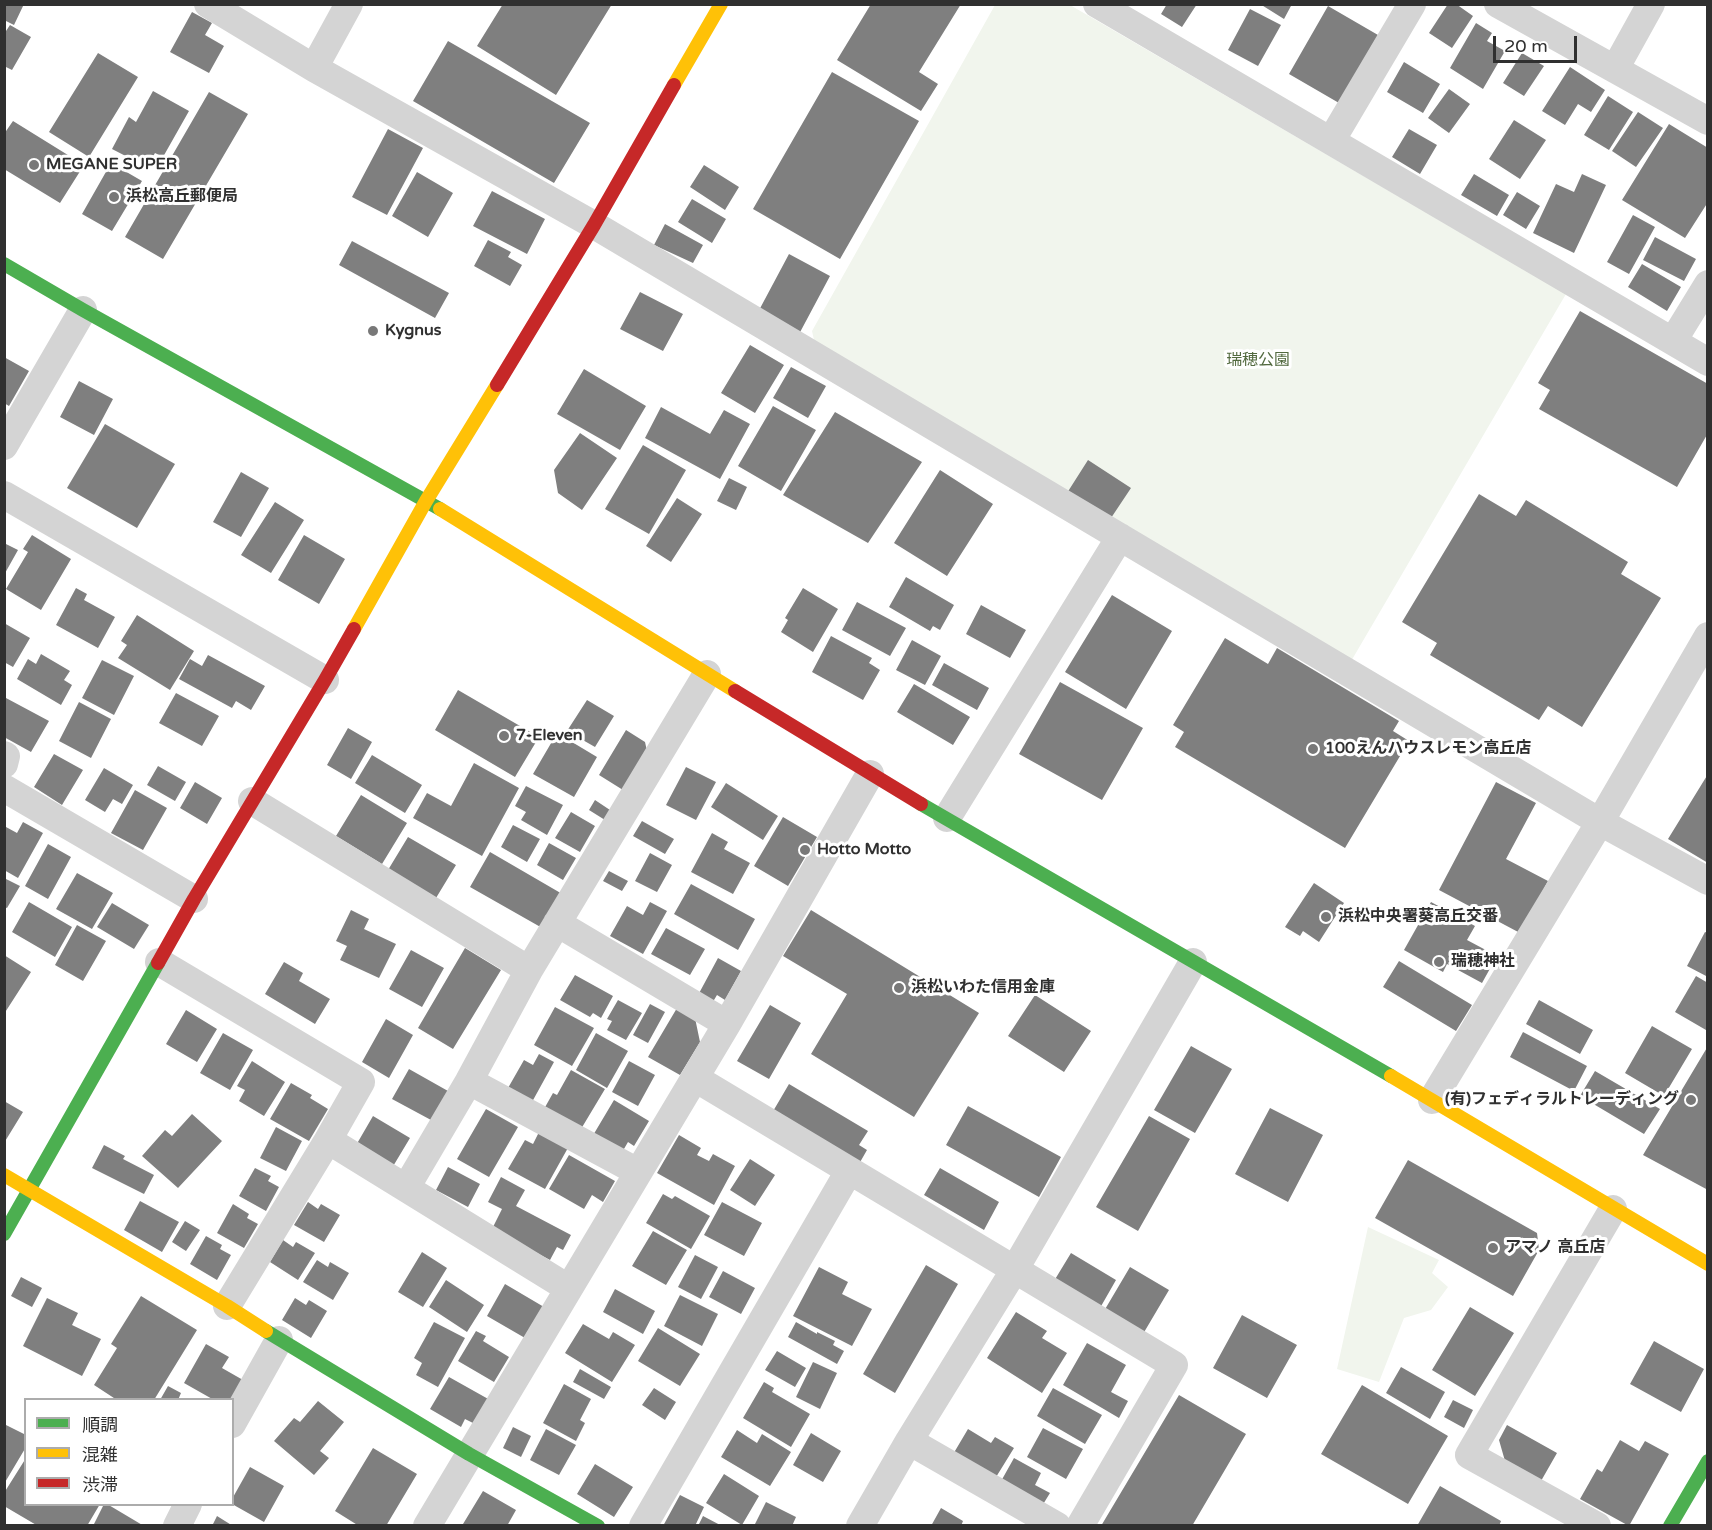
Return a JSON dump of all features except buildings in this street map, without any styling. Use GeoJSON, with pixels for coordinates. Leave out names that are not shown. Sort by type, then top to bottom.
{"type":"FeatureCollection","features":[{"type":"Feature","properties":{"kind":"street"},"geometry":{"type":"LineString","coordinates":[[208,4],[314,68],[594,225],[1600,822],[1707,881]]}},
{"type":"Feature","properties":{"kind":"street"},"geometry":{"type":"LineString","coordinates":[[314,68],[350,4]]}},
{"type":"Feature","properties":{"kind":"street"},"geometry":{"type":"LineString","coordinates":[[4,1234],[194,899],[325,680],[426,501],[594,225],[721,4]]}},
{"type":"Feature","properties":{"kind":"street"},"geometry":{"type":"LineString","coordinates":[[1097,4],[1707,362]]}},
{"type":"Feature","properties":{"kind":"street"},"geometry":{"type":"LineString","coordinates":[[1331,141],[1412,4]]}},
{"type":"Feature","properties":{"kind":"street"},"geometry":{"type":"LineString","coordinates":[[1498,4],[1707,121]]}},
{"type":"Feature","properties":{"kind":"street"},"geometry":{"type":"LineString","coordinates":[[1615,69],[1651,4]]}},
{"type":"Feature","properties":{"kind":"street"},"geometry":{"type":"LineString","coordinates":[[4,264],[82,310],[426,501],[870,774],[1432,1100],[1707,1264]]}},
{"type":"Feature","properties":{"kind":"street"},"geometry":{"type":"LineString","coordinates":[[1673,341],[1707,284]]}},
{"type":"Feature","properties":{"kind":"street"},"geometry":{"type":"LineString","coordinates":[[4,446],[82,310]]}},
{"type":"Feature","properties":{"kind":"street"},"geometry":{"type":"LineString","coordinates":[[4,495],[325,680]]}},
{"type":"Feature","properties":{"kind":"street"},"geometry":{"type":"LineString","coordinates":[[947,818],[1120,537]]}},
{"type":"Feature","properties":{"kind":"street"},"geometry":{"type":"LineString","coordinates":[[1432,1100],[1600,822],[1707,636]]}},
{"type":"Feature","properties":{"kind":"street"},"geometry":{"type":"LineString","coordinates":[[406,1188],[469,1081],[529,970],[707,674]]}},
{"type":"Feature","properties":{"kind":"street"},"geometry":{"type":"LineString","coordinates":[[4,754],[6,756],[4,764]]}},
{"type":"Feature","properties":{"kind":"street"},"geometry":{"type":"LineString","coordinates":[[427,1526],[727,1024],[870,774]]}},
{"type":"Feature","properties":{"kind":"street"},"geometry":{"type":"LineString","coordinates":[[4,789],[194,899]]}},
{"type":"Feature","properties":{"kind":"street"},"geometry":{"type":"LineString","coordinates":[[252,801],[529,970]]}},
{"type":"Feature","properties":{"kind":"street"},"geometry":{"type":"LineString","coordinates":[[557,923],[727,1024]]}},
{"type":"Feature","properties":{"kind":"street"},"geometry":{"type":"LineString","coordinates":[[159,962],[361,1082],[227,1306]]}},
{"type":"Feature","properties":{"kind":"street"},"geometry":{"type":"LineString","coordinates":[[860,1526],[1015,1269],[1193,962]]}},
{"type":"Feature","properties":{"kind":"street"},"geometry":{"type":"LineString","coordinates":[[695,1078],[1174,1365],[1080,1526]]}},
{"type":"Feature","properties":{"kind":"street"},"geometry":{"type":"LineString","coordinates":[[469,1081],[638,1172]]}},
{"type":"Feature","properties":{"kind":"street"},"geometry":{"type":"LineString","coordinates":[[328,1140],[568,1288]]}},
{"type":"Feature","properties":{"kind":"street"},"geometry":{"type":"LineString","coordinates":[[643,1526],[849,1171]]}},
{"type":"Feature","properties":{"kind":"street"},"geometry":{"type":"LineString","coordinates":[[4,1174],[227,1306],[279,1340],[469,1454],[598,1526]]}},
{"type":"Feature","properties":{"kind":"street"},"geometry":{"type":"LineString","coordinates":[[1597,1526],[1469,1455],[1613,1209]]}},
{"type":"Feature","properties":{"kind":"street"},"geometry":{"type":"LineString","coordinates":[[234,1420],[279,1340]]}},
{"type":"Feature","properties":{"kind":"street"},"geometry":{"type":"LineString","coordinates":[[909,1442],[1058,1526]]}},
{"type":"Feature","properties":{"kind":"street"},"geometry":{"type":"LineString","coordinates":[[1670,1526],[1707,1461]]}},
{"type":"Feature","properties":{"kind":"street"},"geometry":{"type":"LineString","coordinates":[[177,1526],[187,1506]]}},
{"type":"Feature","properties":{"kind":"green space","name":"瑞穂公園"},"geometry":{"type":"Polygon","coordinates":[[[995,5],[1070,5],[1566,294],[1350,663],[816,349],[812,331],[995,5]]]}},
{"type":"Feature","properties":{"kind":"green space"},"geometry":{"type":"Polygon","coordinates":[[[1368,1227],[1439,1260],[1432,1273],[1448,1287],[1431,1310],[1404,1318],[1379,1382],[1337,1369],[1368,1227]]]}},
{"type":"Feature","properties":{"kind":"traffic: fast"},"geometry":{"type":"LineString","coordinates":[[4,264],[440,509]]}},
{"type":"Feature","properties":{"kind":"traffic: fast"},"geometry":{"type":"LineString","coordinates":[[921,804],[1391,1076]]}},
{"type":"Feature","properties":{"kind":"traffic: fast"},"geometry":{"type":"LineString","coordinates":[[4,1234],[158,963]]}},
{"type":"Feature","properties":{"kind":"traffic: fast"},"geometry":{"type":"LineString","coordinates":[[266,1331],[469,1454],[598,1526]]}},
{"type":"Feature","properties":{"kind":"traffic: fast"},"geometry":{"type":"LineString","coordinates":[[1670,1526],[1708,1461]]}},
{"type":"Feature","properties":{"kind":"traffic: slow"},"geometry":{"type":"LineString","coordinates":[[674,85],[721,4]]}},
{"type":"Feature","properties":{"kind":"traffic: slow"},"geometry":{"type":"LineString","coordinates":[[354,629],[426,501],[497,385]]}},
{"type":"Feature","properties":{"kind":"traffic: slow"},"geometry":{"type":"LineString","coordinates":[[440,509],[735,691]]}},
{"type":"Feature","properties":{"kind":"traffic: slow"},"geometry":{"type":"LineString","coordinates":[[1391,1076],[1708,1264]]}},
{"type":"Feature","properties":{"kind":"traffic: slow"},"geometry":{"type":"LineString","coordinates":[[4,1175],[266,1331]]}},
{"type":"Feature","properties":{"kind":"traffic: jam"},"geometry":{"type":"LineString","coordinates":[[497,385],[594,225],[674,85]]}},
{"type":"Feature","properties":{"kind":"traffic: jam"},"geometry":{"type":"LineString","coordinates":[[158,963],[354,629]]}},
{"type":"Feature","properties":{"kind":"traffic: jam"},"geometry":{"type":"LineString","coordinates":[[735,691],[921,804]]}},
{"type":"Feature","properties":{"kind":"place","name":"MEGANE SUPER"},"geometry":{"type":"Point","coordinates":[34,165]}},
{"type":"Feature","properties":{"kind":"place","name":"浜松高丘郵便局"},"geometry":{"type":"Point","coordinates":[114,197]}},
{"type":"Feature","properties":{"kind":"place","name":"Kygnus"},"geometry":{"type":"Point","coordinates":[373,331]}},
{"type":"Feature","properties":{"kind":"place","name":"7-Eleven"},"geometry":{"type":"Point","coordinates":[504,736]}},
{"type":"Feature","properties":{"kind":"place","name":"100えんハウスレモン高丘店"},"geometry":{"type":"Point","coordinates":[1313,749]}},
{"type":"Feature","properties":{"kind":"place","name":"Hotto Motto"},"geometry":{"type":"Point","coordinates":[805,850]}},
{"type":"Feature","properties":{"kind":"place","name":"浜松中央署葵高丘交番"},"geometry":{"type":"Point","coordinates":[1326,917]}},
{"type":"Feature","properties":{"kind":"place","name":"瑞穂神社"},"geometry":{"type":"Point","coordinates":[1439,962]}},
{"type":"Feature","properties":{"kind":"place","name":"浜松いわた信用金庫"},"geometry":{"type":"Point","coordinates":[899,988]}},
{"type":"Feature","properties":{"kind":"place","name":"(有)フェディラルトレーディング"},"geometry":{"type":"Point","coordinates":[1691,1100]}},
{"type":"Feature","properties":{"kind":"place","name":"アマノ 高丘店"},"geometry":{"type":"Point","coordinates":[1493,1248]}}]}
